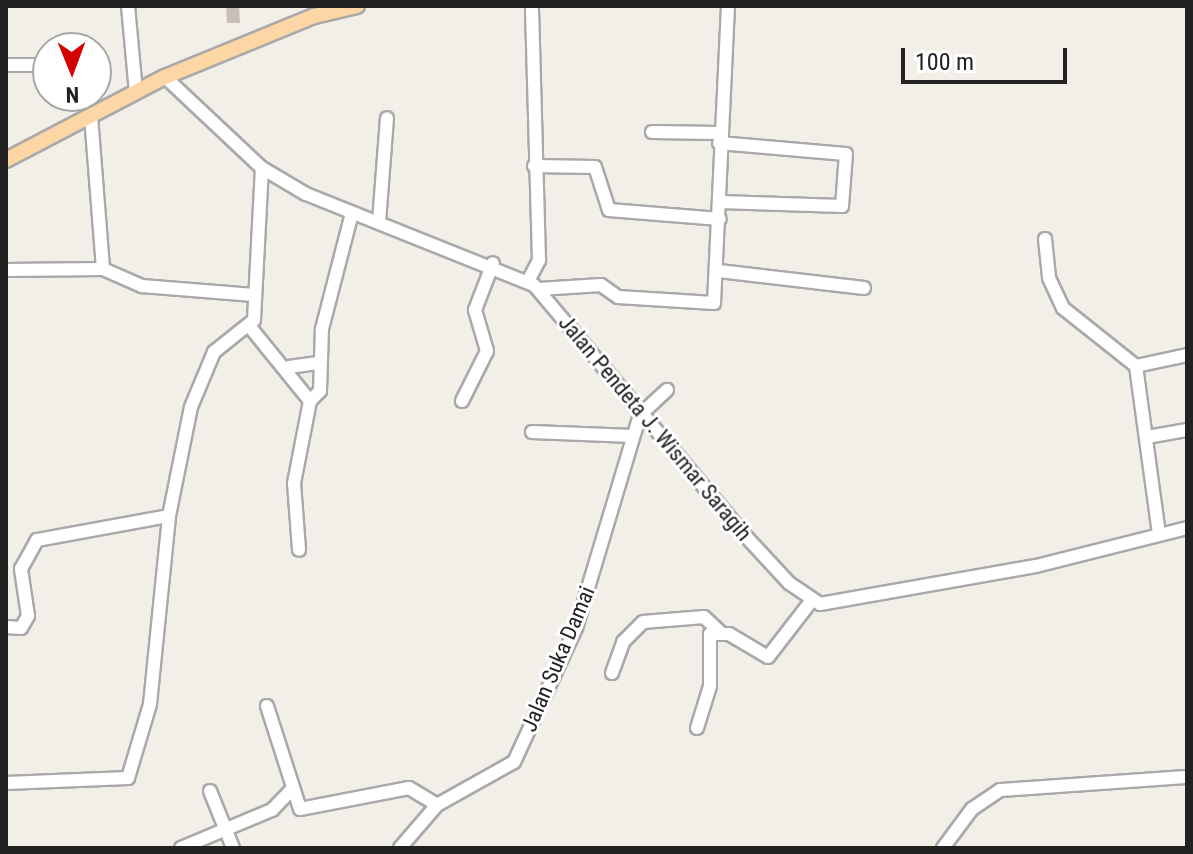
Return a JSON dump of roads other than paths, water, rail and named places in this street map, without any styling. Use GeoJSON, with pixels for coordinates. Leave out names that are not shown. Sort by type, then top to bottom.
{"type":"FeatureCollection","features":[{"type":"Feature","properties":{"kind":"main road"},"geometry":{"type":"LineString","coordinates":[[6,160],[165,77],[332,9],[357,6]]}},
{"type":"Feature","properties":{"kind":"street"},"geometry":{"type":"LineString","coordinates":[[128,6],[136,92]]}},
{"type":"Feature","properties":{"kind":"street"},"geometry":{"type":"LineString","coordinates":[[532,6],[534,166],[539,260],[533,285],[601,285],[618,297],[711,305],[719,271],[719,138],[728,6]]}},
{"type":"Feature","properties":{"kind":"street"},"geometry":{"type":"LineString","coordinates":[[6,65],[32,65]]}},
{"type":"Feature","properties":{"kind":"street","name":"Jalan Pendeta J. Wismar Saragih"},"geometry":{"type":"LineString","coordinates":[[165,77],[262,168],[352,213],[493,263],[533,285],[640,415],[812,600]]}},
{"type":"Feature","properties":{"kind":"street"},"geometry":{"type":"LineString","coordinates":[[91,116],[103,269]]}},
{"type":"Feature","properties":{"kind":"street"},"geometry":{"type":"LineString","coordinates":[[379,222],[387,118]]}},
{"type":"Feature","properties":{"kind":"street"},"geometry":{"type":"LineString","coordinates":[[652,132],[846,154],[842,206],[720,202]]}},
{"type":"Feature","properties":{"kind":"street"},"geometry":{"type":"LineString","coordinates":[[534,166],[595,167],[609,210],[720,219]]}},
{"type":"Feature","properties":{"kind":"street"},"geometry":{"type":"LineString","coordinates":[[6,783],[128,778],[150,704],[169,516],[201,375],[214,352],[250,327],[262,168]]}},
{"type":"Feature","properties":{"kind":"street"},"geometry":{"type":"LineString","coordinates":[[299,550],[294,483],[310,401],[320,391],[318,363],[352,213]]}},
{"type":"Feature","properties":{"kind":"street"},"geometry":{"type":"LineString","coordinates":[[1045,239],[1049,278],[1063,308],[1136,366],[1159,534]]}},
{"type":"Feature","properties":{"kind":"street"},"geometry":{"type":"LineString","coordinates":[[462,401],[487,351],[475,310],[493,263]]}},
{"type":"Feature","properties":{"kind":"street"},"geometry":{"type":"LineString","coordinates":[[6,270],[103,269],[132,284],[254,295]]}},
{"type":"Feature","properties":{"kind":"street"},"geometry":{"type":"LineString","coordinates":[[719,271],[864,288]]}},
{"type":"Feature","properties":{"kind":"street"},"geometry":{"type":"LineString","coordinates":[[250,327],[289,367],[310,401]]}},
{"type":"Feature","properties":{"kind":"street"},"geometry":{"type":"LineString","coordinates":[[1136,366],[1187,355]]}},
{"type":"Feature","properties":{"kind":"street"},"geometry":{"type":"LineString","coordinates":[[289,367],[318,363]]}},
{"type":"Feature","properties":{"kind":"street"},"geometry":{"type":"LineString","coordinates":[[640,415],[667,390]]}},
{"type":"Feature","properties":{"kind":"street","name":"Jalan Suka Damai"},"geometry":{"type":"LineString","coordinates":[[400,848],[437,805],[514,762],[576,628],[640,415]]}},
{"type":"Feature","properties":{"kind":"street"},"geometry":{"type":"LineString","coordinates":[[1147,437],[1187,430]]}},
{"type":"Feature","properties":{"kind":"street"},"geometry":{"type":"LineString","coordinates":[[532,432],[633,436]]}},
{"type":"Feature","properties":{"kind":"street"},"geometry":{"type":"LineString","coordinates":[[6,627],[21,628],[28,616],[21,569],[37,540],[169,516]]}},
{"type":"Feature","properties":{"kind":"street"},"geometry":{"type":"LineString","coordinates":[[612,673],[623,642],[643,622],[704,617],[721,633],[768,657],[812,600],[853,603],[1187,528]]}},
{"type":"Feature","properties":{"kind":"street"},"geometry":{"type":"LineString","coordinates":[[697,728],[710,686],[708,641],[721,633]]}},
{"type":"Feature","properties":{"kind":"street"},"geometry":{"type":"LineString","coordinates":[[267,706],[293,788],[305,811],[409,788],[437,805]]}},
{"type":"Feature","properties":{"kind":"street"},"geometry":{"type":"LineString","coordinates":[[943,848],[972,809],[1000,790],[1187,777]]}},
{"type":"Feature","properties":{"kind":"street"},"geometry":{"type":"LineString","coordinates":[[181,848],[272,810],[293,788]]}},
{"type":"Feature","properties":{"kind":"street"},"geometry":{"type":"LineString","coordinates":[[210,791],[233,848]]}}]}
